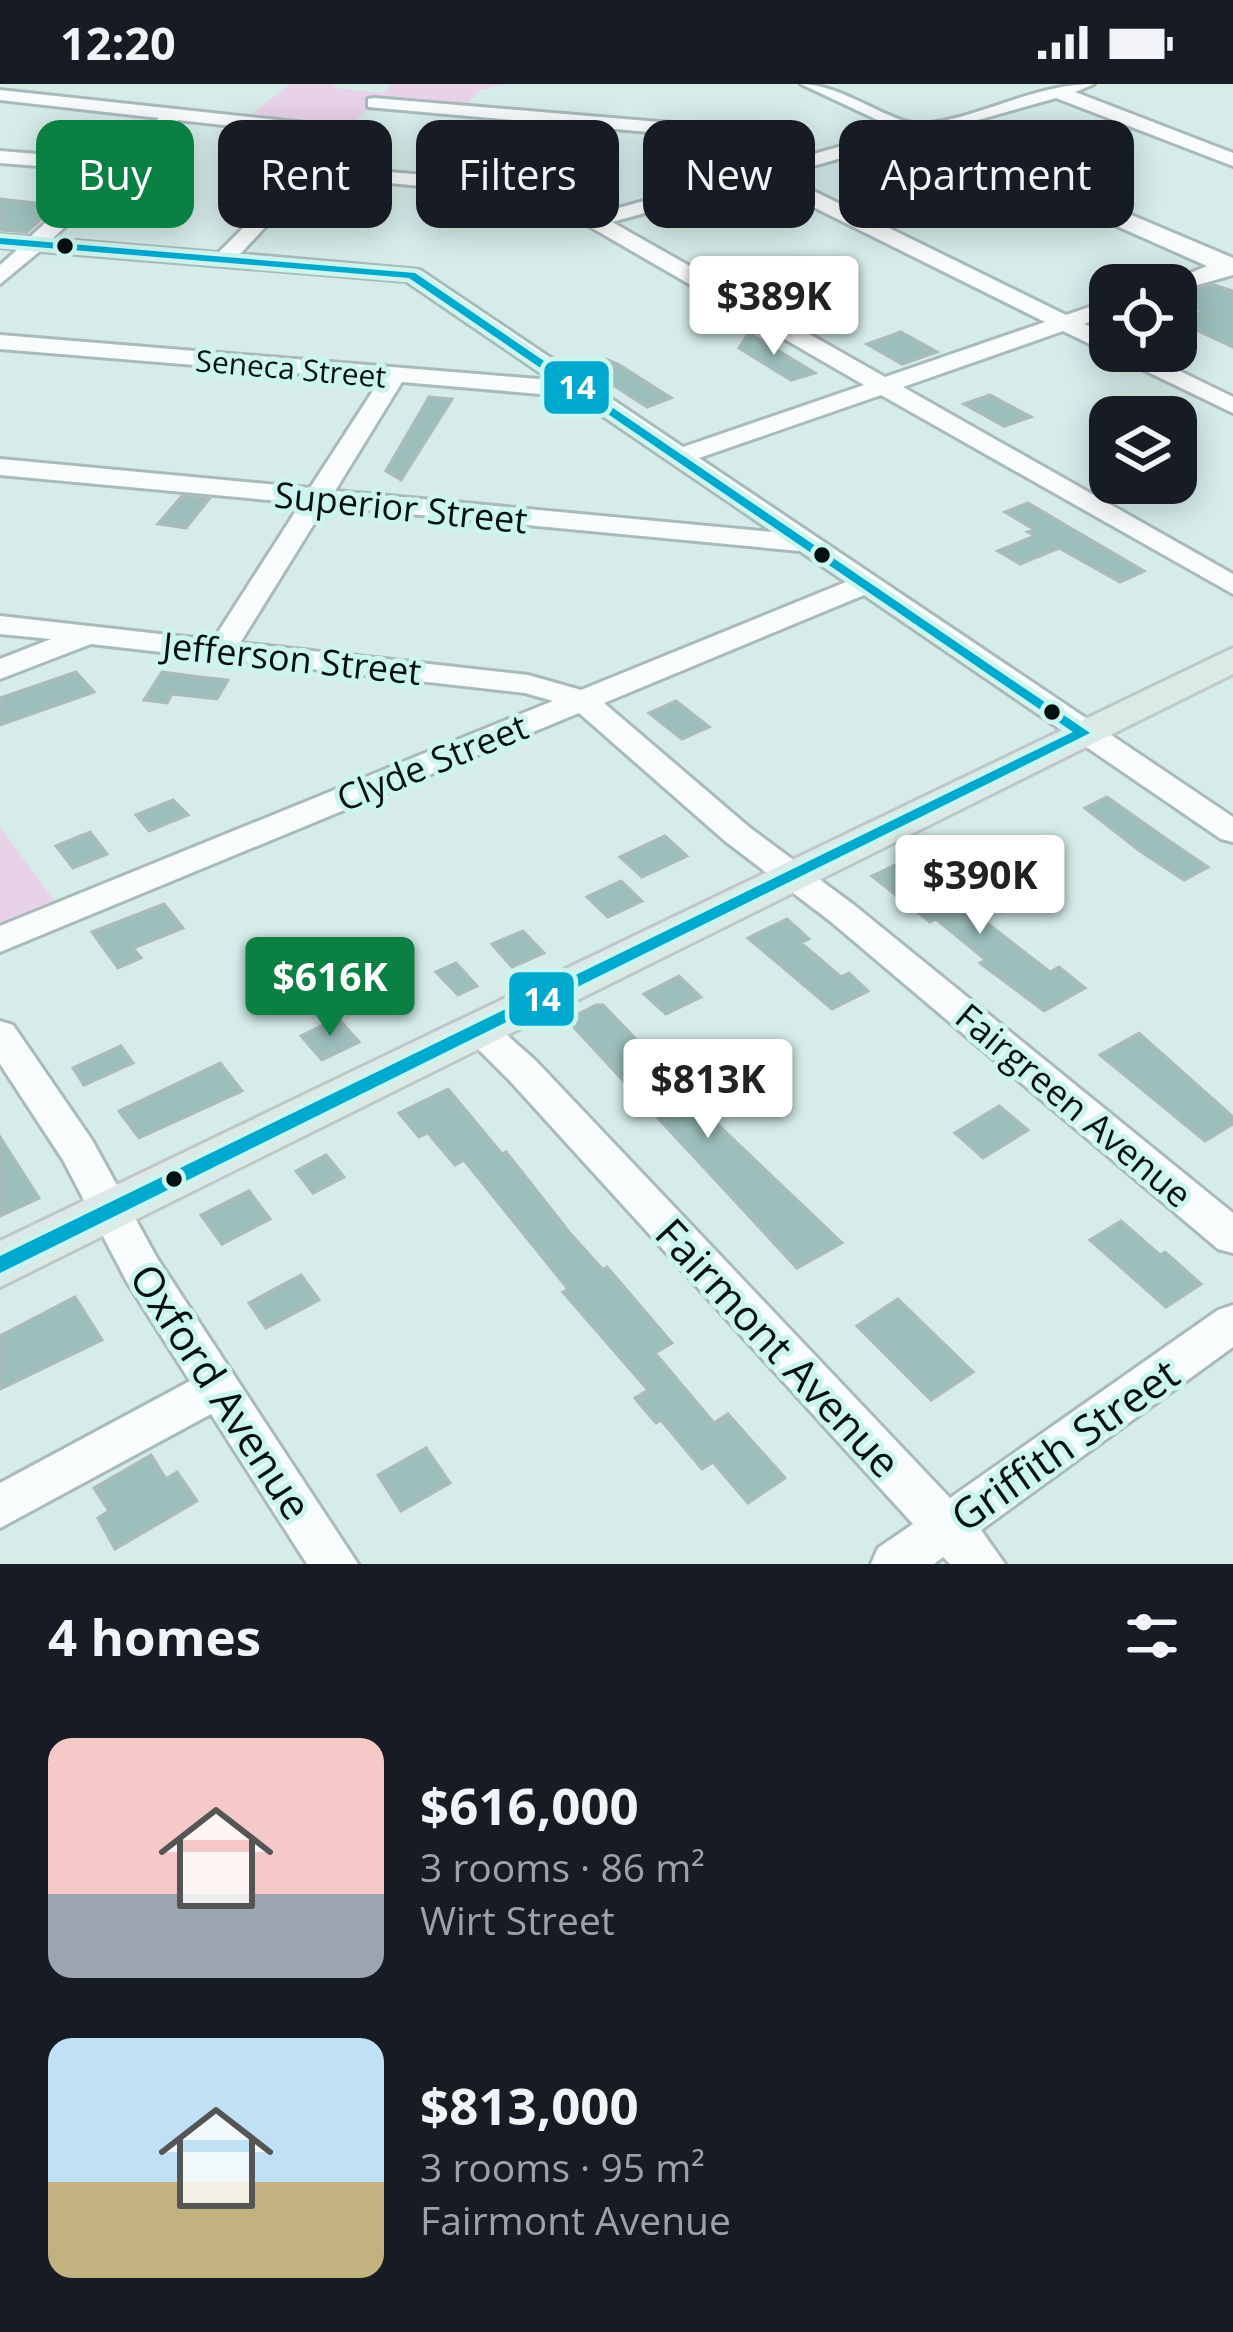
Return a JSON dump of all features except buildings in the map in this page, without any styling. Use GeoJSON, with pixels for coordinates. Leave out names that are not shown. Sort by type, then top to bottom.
{"type":"FeatureCollection","features":[{"type":"Feature","properties":{"kind":"main road"},"geometry":{"type":"LineString","coordinates":[[0,1265],[1233,659]]}},
{"type":"Feature","properties":{"kind":"street"},"geometry":{"type":"LineString","coordinates":[[356,120],[393,84]]}},
{"type":"Feature","properties":{"kind":"street"},"geometry":{"type":"LineString","coordinates":[[810,84],[892,120]]}},
{"type":"Feature","properties":{"kind":"street"},"geometry":{"type":"LineString","coordinates":[[953,120],[1085,84]]}},
{"type":"Feature","properties":{"kind":"street"},"geometry":{"type":"LineString","coordinates":[[1058,92],[1233,160]]}},
{"type":"Feature","properties":{"kind":"street"},"geometry":{"type":"LineString","coordinates":[[0,95],[230,120]]}},
{"type":"Feature","properties":{"kind":"street"},"geometry":{"type":"LineString","coordinates":[[374,103],[643,126]]}},
{"type":"Feature","properties":{"kind":"street"},"geometry":{"type":"LineString","coordinates":[[167,120],[173,114]]}},
{"type":"Feature","properties":{"kind":"street"},"geometry":{"type":"LineString","coordinates":[[0,158],[36,160]]}},
{"type":"Feature","properties":{"kind":"street"},"geometry":{"type":"LineString","coordinates":[[815,199],[1089,335]]}},
{"type":"Feature","properties":{"kind":"street"},"geometry":{"type":"LineString","coordinates":[[1134,224],[1231,266]]}},
{"type":"Feature","properties":{"kind":"street"},"geometry":{"type":"LineString","coordinates":[[0,277],[52,228]]}},
{"type":"Feature","properties":{"kind":"street"},"geometry":{"type":"LineString","coordinates":[[224,259],[253,228]]}},
{"type":"Feature","properties":{"kind":"street"},"geometry":{"type":"LineString","coordinates":[[608,228],[1233,586]]}},
{"type":"Feature","properties":{"kind":"street"},"geometry":{"type":"LineString","coordinates":[[0,241],[412,275],[1233,832]]}},
{"type":"Feature","properties":{"kind":"street"},"geometry":{"type":"LineString","coordinates":[[1197,277],[1231,266]]}},
{"type":"Feature","properties":{"kind":"street"},"geometry":{"type":"LineString","coordinates":[[681,456],[1089,314]]}},
{"type":"Feature","properties":{"kind":"street","name":"Seneca Street"},"geometry":{"type":"LineString","coordinates":[[0,342],[582,390]]}},
{"type":"Feature","properties":{"kind":"street"},"geometry":{"type":"LineString","coordinates":[[1164,372],[1233,406]]}},
{"type":"Feature","properties":{"kind":"street"},"geometry":{"type":"LineString","coordinates":[[220,650],[393,377]]}},
{"type":"Feature","properties":{"kind":"street","name":"Superior Street"},"geometry":{"type":"LineString","coordinates":[[0,467],[803,543]]}},
{"type":"Feature","properties":{"kind":"street","name":"Clyde Street"},"geometry":{"type":"LineString","coordinates":[[0,940],[863,585]]}},
{"type":"Feature","properties":{"kind":"street","name":"Jefferson Street"},"geometry":{"type":"LineString","coordinates":[[0,625],[528,684],[582,700]]}},
{"type":"Feature","properties":{"kind":"street"},"geometry":{"type":"LineString","coordinates":[[0,670],[85,636]]}},
{"type":"Feature","properties":{"kind":"street","name":"Fairgreen Avenue"},"geometry":{"type":"LineString","coordinates":[[582,700],[1233,1237]]}},
{"type":"Feature","properties":{"kind":"street","name":"Fairmont Avenue"},"geometry":{"type":"LineString","coordinates":[[476,1028],[538,1088],[981,1564]]}},
{"type":"Feature","properties":{"kind":"street","name":"Oxford Avenue"},"geometry":{"type":"LineString","coordinates":[[0,1034],[78,1151],[142,1270],[334,1564]]}},
{"type":"Feature","properties":{"kind":"street","name":"Griffith Street"},"geometry":{"type":"LineString","coordinates":[[895,1564],[1233,1323]]}},
{"type":"Feature","properties":{"kind":"street"},"geometry":{"type":"LineString","coordinates":[[0,1507],[219,1387]]}},
{"type":"Feature","properties":{"kind":"shaded area"},"geometry":{"type":"Polygon","coordinates":[[[290,84],[336,84],[334,88],[383,93],[392,84],[505,84],[480,90],[461,110],[374,103],[356,120],[244,120],[290,84]]]}},
{"type":"Feature","properties":{"kind":"shaded area"},"geometry":{"type":"Polygon","coordinates":[[[0,827],[64,914],[0,940],[0,827]]]}},
{"type":"Feature","properties":{"kind":"transit line","name":"14"},"geometry":{"type":"LineString","coordinates":[[0,241],[412,275],[1083,733]]}},
{"type":"Feature","properties":{"kind":"transit line","name":"14"},"geometry":{"type":"LineString","coordinates":[[0,1265],[1083,733]]}}]}
